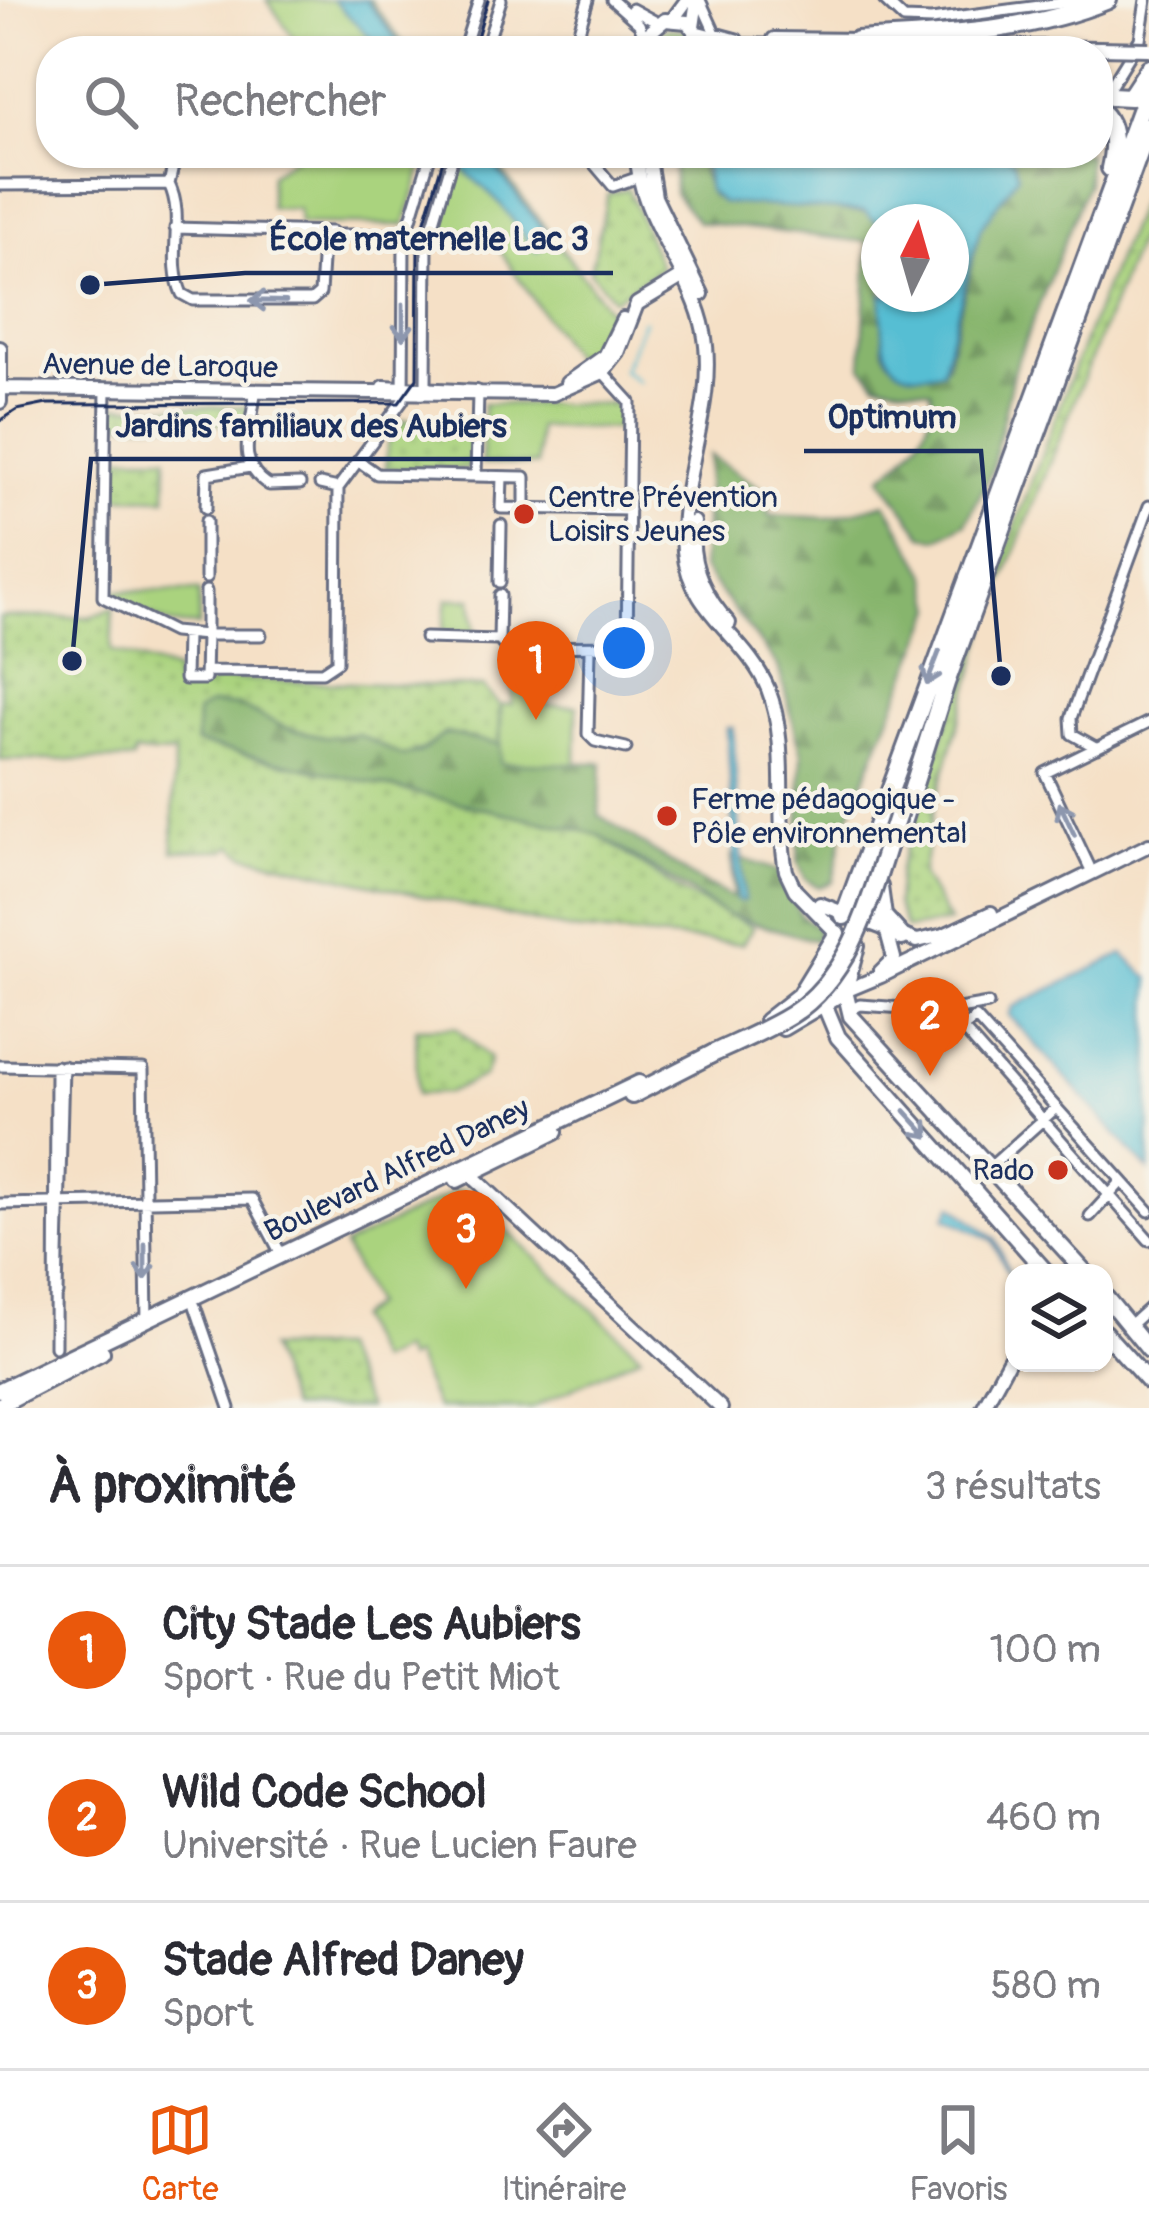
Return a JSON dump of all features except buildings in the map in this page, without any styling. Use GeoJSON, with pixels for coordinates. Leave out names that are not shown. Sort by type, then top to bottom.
{"type":"FeatureCollection","features":[{"type":"Feature","properties":{"kind":"highway"},"geometry":{"type":"LineString","coordinates":[[956,36],[1058,18],[1108,0]]}},
{"type":"Feature","properties":{"kind":"highway"},"geometry":{"type":"LineString","coordinates":[[1113,96],[1130,97],[1149,68]]}},
{"type":"Feature","properties":{"kind":"highway"},"geometry":{"type":"LineString","coordinates":[[632,1095],[792,1015],[828,982],[851,942],[891,808],[1149,86]]}},
{"type":"Feature","properties":{"kind":"highway"},"geometry":{"type":"LineString","coordinates":[[865,924],[940,702],[1149,126]]}},
{"type":"Feature","properties":{"kind":"highway"},"geometry":{"type":"LineString","coordinates":[[1103,206],[1110,168]]}},
{"type":"Feature","properties":{"kind":"highway"},"geometry":{"type":"LineString","coordinates":[[837,921],[940,702]]}},
{"type":"Feature","properties":{"kind":"highway"},"geometry":{"type":"LineString","coordinates":[[879,887],[883,916],[894,934]]}},
{"type":"Feature","properties":{"kind":"main road","name":"Boulevard Alfred Daney"},"geometry":{"type":"LineString","coordinates":[[2,1397],[763,1023],[807,985],[837,921]]}},
{"type":"Feature","properties":{"kind":"main road"},"geometry":{"type":"LineString","coordinates":[[837,921],[822,979],[824,1008],[834,1031],[1038,1264]]}},
{"type":"Feature","properties":{"kind":"main road"},"geometry":{"type":"LineString","coordinates":[[865,924],[845,991],[849,1011],[987,1170],[1077,1264]]}},
{"type":"Feature","properties":{"kind":"main road","name":"Boulevard Alfred Daney"},"geometry":{"type":"LineString","coordinates":[[2,1397],[282,1256],[800,1020],[845,991]]}},
{"type":"Feature","properties":{"kind":"main road"},"geometry":{"type":"LineString","coordinates":[[1113,1309],[1149,1350]]}},
{"type":"Feature","properties":{"kind":"main road"},"geometry":{"type":"LineString","coordinates":[[1113,1342],[1149,1382]]}},
{"type":"Feature","properties":{"kind":"street"},"geometry":{"type":"LineString","coordinates":[[468,36],[479,0]]}},
{"type":"Feature","properties":{"kind":"street"},"geometry":{"type":"LineString","coordinates":[[490,36],[501,0]]}},
{"type":"Feature","properties":{"kind":"street"},"geometry":{"type":"LineString","coordinates":[[577,36],[588,0]]}},
{"type":"Feature","properties":{"kind":"street"},"geometry":{"type":"LineString","coordinates":[[617,0],[658,23],[674,19],[723,36]]}},
{"type":"Feature","properties":{"kind":"street"},"geometry":{"type":"LineString","coordinates":[[617,0],[639,24],[643,36]]}},
{"type":"Feature","properties":{"kind":"street"},"geometry":{"type":"LineString","coordinates":[[674,19],[687,0]]}},
{"type":"Feature","properties":{"kind":"street"},"geometry":{"type":"LineString","coordinates":[[698,36],[699,0]]}},
{"type":"Feature","properties":{"kind":"street"},"geometry":{"type":"LineString","coordinates":[[699,0],[704,19],[715,33],[726,36]]}},
{"type":"Feature","properties":{"kind":"street"},"geometry":{"type":"LineString","coordinates":[[884,0],[904,19],[931,20],[1086,0]]}},
{"type":"Feature","properties":{"kind":"street"},"geometry":{"type":"LineString","coordinates":[[1113,86],[1140,39],[1144,0]]}},
{"type":"Feature","properties":{"kind":"street"},"geometry":{"type":"LineString","coordinates":[[651,36],[658,23]]}},
{"type":"Feature","properties":{"kind":"street"},"geometry":{"type":"LineString","coordinates":[[1113,48],[1149,49]]}},
{"type":"Feature","properties":{"kind":"street"},"geometry":{"type":"LineString","coordinates":[[173,168],[169,184],[175,277],[186,298],[312,300],[320,293],[325,239],[338,232]]}},
{"type":"Feature","properties":{"kind":"street"},"geometry":{"type":"LineString","coordinates":[[413,391],[406,235],[426,168]]}},
{"type":"Feature","properties":{"kind":"street"},"geometry":{"type":"LineString","coordinates":[[206,670],[322,672],[337,662],[338,488],[413,391],[427,244],[450,168]]}},
{"type":"Feature","properties":{"kind":"street"},"geometry":{"type":"LineString","coordinates":[[598,168],[613,186],[639,177]]}},
{"type":"Feature","properties":{"kind":"street"},"geometry":{"type":"LineString","coordinates":[[638,168],[686,268]]}},
{"type":"Feature","properties":{"kind":"street"},"geometry":{"type":"LineString","coordinates":[[650,168],[655,197],[713,337],[710,415],[692,534],[694,562],[707,596],[762,662],[774,685],[783,717],[794,869],[809,896],[837,921],[865,924],[917,941],[944,935],[1149,841]]}},
{"type":"Feature","properties":{"kind":"street"},"geometry":{"type":"LineString","coordinates":[[0,185],[169,184]]}},
{"type":"Feature","properties":{"kind":"street"},"geometry":{"type":"LineString","coordinates":[[175,228],[406,235]]}},
{"type":"Feature","properties":{"kind":"street"},"geometry":{"type":"LineString","coordinates":[[500,595],[499,640],[505,647],[618,650],[628,641],[630,402],[600,368],[618,353],[637,304],[686,268]]}},
{"type":"Feature","properties":{"kind":"street"},"geometry":{"type":"LineString","coordinates":[[0,348],[0,402]]}},
{"type":"Feature","properties":{"kind":"street","name":"Avenue de Laroque"},"geometry":{"type":"LineString","coordinates":[[1,388],[532,393],[568,391],[600,368]]}},
{"type":"Feature","properties":{"kind":"street"},"geometry":{"type":"LineString","coordinates":[[106,389],[103,597],[186,634],[261,635]]}},
{"type":"Feature","properties":{"kind":"street"},"geometry":{"type":"LineString","coordinates":[[255,391],[245,445],[250,467],[269,484],[300,484]]}},
{"type":"Feature","properties":{"kind":"street"},"geometry":{"type":"LineString","coordinates":[[476,476],[478,392]]}},
{"type":"Feature","properties":{"kind":"street"},"geometry":{"type":"LineString","coordinates":[[360,462],[377,474],[525,477],[525,508]]}},
{"type":"Feature","properties":{"kind":"street"},"geometry":{"type":"LineString","coordinates":[[206,508],[206,474],[250,467]]}},
{"type":"Feature","properties":{"kind":"street"},"geometry":{"type":"LineString","coordinates":[[502,477],[501,510],[629,509]]}},
{"type":"Feature","properties":{"kind":"street"},"geometry":{"type":"LineString","coordinates":[[320,484],[338,488]]}},
{"type":"Feature","properties":{"kind":"street"},"geometry":{"type":"LineString","coordinates":[[1097,748],[1072,734],[1071,718],[1149,506]]}},
{"type":"Feature","properties":{"kind":"street"},"geometry":{"type":"LineString","coordinates":[[206,521],[206,578]]}},
{"type":"Feature","properties":{"kind":"street"},"geometry":{"type":"LineString","coordinates":[[500,582],[501,525]]}},
{"type":"Feature","properties":{"kind":"street"},"geometry":{"type":"LineString","coordinates":[[186,634],[185,679],[206,679],[206,591]]}},
{"type":"Feature","properties":{"kind":"street"},"geometry":{"type":"LineString","coordinates":[[424,638],[499,640]]}},
{"type":"Feature","properties":{"kind":"street"},"geometry":{"type":"LineString","coordinates":[[590,650],[588,734],[626,748]]}},
{"type":"Feature","properties":{"kind":"street"},"geometry":{"type":"LineString","coordinates":[[1089,866],[1046,773],[1149,722]]}},
{"type":"Feature","properties":{"kind":"street"},"geometry":{"type":"LineString","coordinates":[[837,921],[832,967],[845,991],[1149,841]]}},
{"type":"Feature","properties":{"kind":"street"},"geometry":{"type":"LineString","coordinates":[[869,980],[894,958],[894,934]]}},
{"type":"Feature","properties":{"kind":"street"},"geometry":{"type":"LineString","coordinates":[[849,1011],[860,1005],[947,1011],[988,1004]]}},
{"type":"Feature","properties":{"kind":"street"},"geometry":{"type":"LineString","coordinates":[[947,1011],[1149,1240]]}},
{"type":"Feature","properties":{"kind":"street"},"geometry":{"type":"LineString","coordinates":[[960,1030],[976,1018],[1149,1211]]}},
{"type":"Feature","properties":{"kind":"street"},"geometry":{"type":"LineString","coordinates":[[800,1020],[834,1031]]}},
{"type":"Feature","properties":{"kind":"street"},"geometry":{"type":"LineString","coordinates":[[1003,1079],[1018,1065]]}},
{"type":"Feature","properties":{"kind":"street"},"geometry":{"type":"LineString","coordinates":[[0,1066],[143,1069],[147,1322]]}},
{"type":"Feature","properties":{"kind":"street"},"geometry":{"type":"LineString","coordinates":[[55,1347],[55,1299],[61,1280],[59,1066]]}},
{"type":"Feature","properties":{"kind":"street"},"geometry":{"type":"LineString","coordinates":[[987,1170],[1056,1108]]}},
{"type":"Feature","properties":{"kind":"street"},"geometry":{"type":"LineString","coordinates":[[1078,1162],[1093,1149]]}},
{"type":"Feature","properties":{"kind":"street"},"geometry":{"type":"LineString","coordinates":[[463,1173],[722,1408]]}},
{"type":"Feature","properties":{"kind":"street"},"geometry":{"type":"LineString","coordinates":[[1090,1216],[1122,1181]]}},
{"type":"Feature","properties":{"kind":"street"},"geometry":{"type":"LineString","coordinates":[[0,1204],[252,1199],[282,1256]]}},
{"type":"Feature","properties":{"kind":"street"},"geometry":{"type":"LineString","coordinates":[[195,1306],[230,1408]]}},
{"type":"Feature","properties":{"kind":"street"},"geometry":{"type":"LineString","coordinates":[[1128,1327],[1149,1309]]}},
{"type":"Feature","properties":{"kind":"street"},"geometry":{"type":"LineString","coordinates":[[983,1408],[1005,1368]]}},
{"type":"Feature","properties":{"kind":"green space"},"geometry":{"type":"Polygon","coordinates":[[[267,0],[370,0],[398,36],[292,36],[267,0]]]}},
{"type":"Feature","properties":{"kind":"green space"},"geometry":{"type":"Polygon","coordinates":[[[667,28],[686,31],[688,36],[656,36],[667,28]]]}},
{"type":"Feature","properties":{"kind":"green space"},"geometry":{"type":"Polygon","coordinates":[[[280,168],[422,168],[405,225],[299,224],[298,209],[270,208],[270,175],[280,168]]]}},
{"type":"Feature","properties":{"kind":"green space"},"geometry":{"type":"Polygon","coordinates":[[[453,168],[500,168],[612,314],[593,349],[577,364],[497,246],[430,246],[453,168]]]}},
{"type":"Feature","properties":{"kind":"green space"},"geometry":{"type":"Polygon","coordinates":[[[674,168],[702,168],[712,197],[861,212],[861,241],[698,222],[674,193],[674,168]]]}},
{"type":"Feature","properties":{"kind":"green space"},"geometry":{"type":"Polygon","coordinates":[[[1003,168],[1088,168],[1087,184],[1014,369],[991,473],[966,523],[937,539],[923,535],[881,477],[919,440],[930,416],[931,390],[877,382],[862,366],[865,312],[882,312],[884,350],[899,368],[937,373],[947,364],[960,312],[969,312],[969,274],[1003,168]]]}},
{"type":"Feature","properties":{"kind":"green space"},"geometry":{"type":"Polygon","coordinates":[[[1149,180],[1149,212],[990,615],[934,806],[922,875],[949,922],[906,929],[896,904],[899,868],[1048,435],[1149,180]]]}},
{"type":"Feature","properties":{"kind":"green space"},"geometry":{"type":"Polygon","coordinates":[[[628,189],[661,268],[614,299],[590,271],[608,194],[628,189]]]}},
{"type":"Feature","properties":{"kind":"green space"},"geometry":{"type":"Polygon","coordinates":[[[483,404],[621,404],[622,429],[538,427],[537,465],[482,464],[483,404]]]}},
{"type":"Feature","properties":{"kind":"green space"},"geometry":{"type":"Polygon","coordinates":[[[112,407],[250,407],[247,419],[234,424],[123,423],[114,418],[112,407]]]}},
{"type":"Feature","properties":{"kind":"green space"},"geometry":{"type":"Polygon","coordinates":[[[403,420],[471,421],[469,469],[386,469],[387,446],[403,420]]]}},
{"type":"Feature","properties":{"kind":"green space"},"geometry":{"type":"Polygon","coordinates":[[[709,455],[772,495],[768,515],[828,518],[886,503],[928,576],[935,608],[843,831],[833,882],[819,887],[805,879],[798,861],[802,754],[778,666],[702,569],[709,455]]]}},
{"type":"Feature","properties":{"kind":"green space"},"geometry":{"type":"Polygon","coordinates":[[[112,456],[167,456],[166,498],[111,497],[112,456]]]}},
{"type":"Feature","properties":{"kind":"green space"},"geometry":{"type":"Polygon","coordinates":[[[110,591],[199,591],[199,626],[172,625],[114,599],[110,591]]]}},
{"type":"Feature","properties":{"kind":"green space"},"geometry":{"type":"Polygon","coordinates":[[[447,599],[472,599],[475,632],[443,631],[447,599]]]}},
{"type":"Feature","properties":{"kind":"green space"},"geometry":{"type":"Polygon","coordinates":[[[113,608],[111,651],[175,671],[176,686],[207,686],[220,679],[483,687],[500,706],[500,744],[474,743],[461,735],[402,757],[359,735],[327,737],[289,729],[239,706],[196,743],[597,834],[684,894],[753,927],[742,944],[571,930],[245,855],[232,845],[227,850],[173,851],[174,754],[135,753],[133,760],[0,760],[0,617],[90,617],[113,608]]]}},
{"type":"Feature","properties":{"kind":"green space"},"geometry":{"type":"Polygon","coordinates":[[[512,684],[546,685],[546,705],[577,706],[576,764],[500,763],[501,705],[512,704],[512,684]]]}},
{"type":"Feature","properties":{"kind":"green space"},"geometry":{"type":"Polygon","coordinates":[[[210,704],[239,706],[289,729],[327,737],[358,734],[402,756],[421,752],[445,733],[500,744],[501,763],[602,763],[599,815],[692,877],[733,898],[732,855],[779,871],[800,915],[818,928],[816,941],[727,915],[597,834],[196,743],[197,712],[210,704]]]}},
{"type":"Feature","properties":{"kind":"green space"},"geometry":{"type":"Polygon","coordinates":[[[456,1027],[490,1059],[484,1076],[448,1093],[417,1094],[416,1028],[456,1027]]]}},
{"type":"Feature","properties":{"kind":"green space"},"geometry":{"type":"Polygon","coordinates":[[[457,1191],[465,1192],[641,1355],[532,1408],[436,1408],[414,1356],[406,1360],[401,1350],[377,1362],[356,1319],[373,1305],[344,1246],[457,1191]]]}},
{"type":"Feature","properties":{"kind":"green space"},"geometry":{"type":"Polygon","coordinates":[[[269,1348],[339,1348],[368,1408],[290,1408],[269,1348]]]}},
{"type":"Feature","properties":{"kind":"water"},"geometry":{"type":"Polygon","coordinates":[[[333,0],[366,0],[394,36],[369,36],[333,0]]]}},
{"type":"Feature","properties":{"kind":"water"},"geometry":{"type":"Polygon","coordinates":[[[462,168],[496,168],[552,241],[536,251],[499,202],[462,168]]]}},
{"type":"Feature","properties":{"kind":"water"},"geometry":{"type":"Polygon","coordinates":[[[706,168],[1016,168],[1018,175],[980,229],[969,270],[969,204],[861,204],[861,211],[722,203],[708,191],[706,168]]]}},
{"type":"Feature","properties":{"kind":"water"},"geometry":{"type":"Polygon","coordinates":[[[883,312],[958,312],[942,371],[921,374],[895,366],[888,356],[883,312]]]}},
{"type":"Feature","properties":{"kind":"water"},"geometry":{"type":"Polygon","coordinates":[[[727,728],[733,728],[744,901],[737,901],[727,728]]]}},
{"type":"Feature","properties":{"kind":"water"},"geometry":{"type":"Polygon","coordinates":[[[1123,954],[1149,978],[1149,1171],[1009,1015],[1013,1007],[1123,954]]]}},
{"type":"Feature","properties":{"kind":"water"},"geometry":{"type":"Polygon","coordinates":[[[953,1205],[995,1239],[1005,1266],[992,1240],[946,1217],[953,1205]]]}},
{"type":"Feature","properties":{"kind":"waterway"},"geometry":{"type":"LineString","coordinates":[[639,382],[623,370],[644,320]]}},
{"type":"Feature","properties":{"kind":"tram line"},"geometry":{"type":"LineString","coordinates":[[477,36],[488,0]]}},
{"type":"Feature","properties":{"kind":"tram line"},"geometry":{"type":"LineString","coordinates":[[0,421],[17,410],[47,404],[399,403],[417,378],[418,244],[441,168]]}},
{"type":"Feature","properties":{"kind":"place","name":"École maternelle Lac 3"},"geometry":{"type":"Point","coordinates":[90,285]}},
{"type":"Feature","properties":{"kind":"place","name":"Centre Prévention Loisirs Jeunes"},"geometry":{"type":"Point","coordinates":[524,514]}},
{"type":"Feature","properties":{"kind":"place","name":"Jardins familiaux des Aubiers"},"geometry":{"type":"Point","coordinates":[72,661]}},
{"type":"Feature","properties":{"kind":"place","name":"Optimum"},"geometry":{"type":"Point","coordinates":[1001,676]}},
{"type":"Feature","properties":{"kind":"place","name":"City Stade Les Aubiers"},"geometry":{"type":"Point","coordinates":[536,720]}},
{"type":"Feature","properties":{"kind":"place","name":"Ferme pédagogique - Pôle environnemental"},"geometry":{"type":"Point","coordinates":[667,816]}},
{"type":"Feature","properties":{"kind":"place","name":"Wild Code School"},"geometry":{"type":"Point","coordinates":[930,1076]}},
{"type":"Feature","properties":{"kind":"place","name":"Rado"},"geometry":{"type":"Point","coordinates":[1058,1170]}},
{"type":"Feature","properties":{"kind":"place","name":"Stade Alfred Daney"},"geometry":{"type":"Point","coordinates":[466,1289]}}]}
